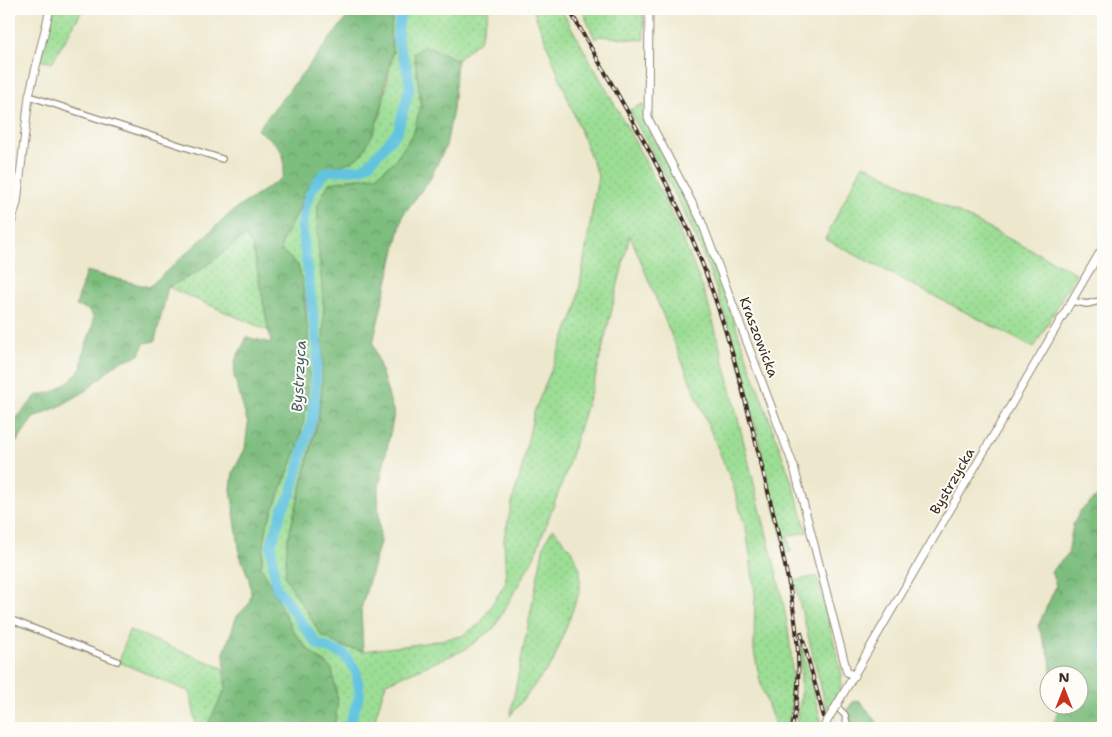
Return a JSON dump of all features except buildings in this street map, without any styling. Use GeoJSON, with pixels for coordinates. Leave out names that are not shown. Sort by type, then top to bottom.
{"type":"FeatureCollection","features":[{"type":"Feature","properties":{"kind":"street"},"geometry":{"type":"LineString","coordinates":[[9,230],[17,203],[29,96],[50,9]]}},
{"type":"Feature","properties":{"kind":"street","name":"Kraszowicka"},"geometry":{"type":"LineString","coordinates":[[649,9],[648,118],[701,220],[794,467],[844,662],[847,672],[854,676]]}},
{"type":"Feature","properties":{"kind":"street"},"geometry":{"type":"LineString","coordinates":[[29,96],[222,159]]}},
{"type":"Feature","properties":{"kind":"street","name":"Bystrzycka"},"geometry":{"type":"LineString","coordinates":[[823,728],[1103,247]]}},
{"type":"Feature","properties":{"kind":"street"},"geometry":{"type":"LineString","coordinates":[[1071,301],[1087,304],[1103,300]]}},
{"type":"Feature","properties":{"kind":"street"},"geometry":{"type":"LineString","coordinates":[[9,619],[117,661]]}},
{"type":"Feature","properties":{"kind":"street"},"geometry":{"type":"LineString","coordinates":[[836,706],[845,715],[848,728]]}},
{"type":"Feature","properties":{"kind":"green space"},"geometry":{"type":"Polygon","coordinates":[[[54,9],[83,9],[52,63],[40,60],[54,9]]]}},
{"type":"Feature","properties":{"kind":"green space"},"geometry":{"type":"Polygon","coordinates":[[[354,9],[391,9],[393,13],[390,34],[393,52],[385,84],[383,102],[374,132],[362,154],[353,161],[321,171],[304,192],[299,210],[282,241],[281,250],[298,265],[302,281],[308,332],[309,380],[306,409],[298,447],[267,525],[261,566],[293,631],[306,648],[332,669],[338,702],[334,728],[206,728],[226,688],[224,653],[237,616],[249,604],[251,593],[249,579],[240,555],[231,489],[233,472],[245,449],[248,424],[234,376],[235,361],[247,337],[271,343],[253,248],[245,236],[196,273],[168,287],[155,341],[144,343],[139,355],[119,362],[84,392],[62,405],[33,418],[9,453],[9,427],[36,396],[55,391],[71,380],[81,368],[84,350],[93,325],[93,316],[87,309],[76,306],[86,271],[149,287],[233,211],[282,178],[284,161],[280,149],[271,139],[257,130],[354,9]]]}},
{"type":"Feature","properties":{"kind":"green space"},"geometry":{"type":"Polygon","coordinates":[[[391,9],[408,9],[407,13],[426,11],[427,9],[489,9],[480,40],[457,60],[426,45],[414,53],[421,104],[414,132],[395,161],[376,176],[349,179],[318,204],[318,240],[325,331],[323,374],[311,447],[287,543],[343,647],[363,651],[462,636],[480,624],[506,582],[504,539],[514,494],[520,476],[534,412],[576,309],[598,176],[533,9],[561,9],[617,108],[652,175],[685,244],[708,304],[729,382],[787,621],[792,675],[792,702],[788,728],[776,728],[761,685],[754,651],[755,593],[747,534],[733,485],[630,235],[595,378],[564,478],[534,557],[494,628],[464,650],[386,683],[372,728],[334,728],[336,694],[326,662],[315,657],[293,631],[261,566],[267,525],[298,447],[306,409],[309,380],[306,302],[298,265],[281,250],[282,241],[299,210],[304,192],[321,171],[335,165],[380,118],[393,53],[390,34],[393,13],[391,9]]]}},
{"type":"Feature","properties":{"kind":"green space"},"geometry":{"type":"Polygon","coordinates":[[[582,9],[643,9],[644,40],[599,36],[595,39],[582,9]]]}},
{"type":"Feature","properties":{"kind":"green space"},"geometry":{"type":"Polygon","coordinates":[[[426,45],[457,60],[453,110],[446,146],[430,179],[403,215],[373,343],[394,414],[378,493],[380,542],[361,609],[363,651],[343,647],[321,635],[285,577],[287,543],[318,421],[322,386],[324,308],[317,234],[318,204],[329,183],[376,176],[395,161],[414,132],[421,104],[414,53],[426,45]]]}},
{"type":"Feature","properties":{"kind":"green space"},"geometry":{"type":"Polygon","coordinates":[[[643,104],[645,123],[681,189],[704,238],[795,491],[807,532],[787,536],[791,552],[786,553],[742,374],[709,270],[682,208],[629,110],[643,104]]]}},
{"type":"Feature","properties":{"kind":"green space"},"geometry":{"type":"Polygon","coordinates":[[[863,164],[1076,273],[1034,348],[825,239],[863,164]]]}},
{"type":"Feature","properties":{"kind":"green space"},"geometry":{"type":"Polygon","coordinates":[[[245,235],[253,248],[269,331],[168,287],[196,273],[245,235]]]}},
{"type":"Feature","properties":{"kind":"green space"},"geometry":{"type":"Polygon","coordinates":[[[1103,485],[1103,722],[1088,728],[1052,728],[1057,714],[1090,714],[1090,664],[1050,664],[1050,658],[1038,626],[1056,586],[1051,571],[1068,554],[1073,525],[1080,511],[1099,495],[1103,485]]]}},
{"type":"Feature","properties":{"kind":"green space"},"geometry":{"type":"Polygon","coordinates":[[[553,528],[572,551],[580,569],[580,590],[553,662],[510,716],[544,545],[553,528]]]}},
{"type":"Feature","properties":{"kind":"green space"},"geometry":{"type":"Polygon","coordinates":[[[817,576],[842,674],[840,690],[827,710],[794,581],[817,576]]]}},
{"type":"Feature","properties":{"kind":"green space"},"geometry":{"type":"Polygon","coordinates":[[[129,630],[223,668],[226,688],[206,728],[197,728],[190,692],[119,662],[129,630]]]}},
{"type":"Feature","properties":{"kind":"green space"},"geometry":{"type":"Polygon","coordinates":[[[801,644],[821,721],[817,728],[795,728],[801,698],[801,644]]]}},
{"type":"Feature","properties":{"kind":"green space"},"geometry":{"type":"Polygon","coordinates":[[[859,700],[882,728],[850,728],[846,711],[853,702],[859,700]]]}},
{"type":"Feature","properties":{"kind":"waterway","name":"Bystrzyca"},"geometry":{"type":"LineString","coordinates":[[348,728],[360,694],[356,671],[344,654],[317,644],[276,587],[271,546],[283,508],[291,494],[313,415],[318,351],[302,227],[305,208],[312,190],[322,175],[329,171],[361,169],[369,164],[398,131],[410,86],[407,68],[397,39],[401,9]]}},
{"type":"Feature","properties":{"kind":"waterway"},"geometry":{"type":"LineString","coordinates":[[1103,632],[1099,644],[1103,661]]}},
{"type":"Feature","properties":{"kind":"railway"},"geometry":{"type":"LineString","coordinates":[[569,9],[648,149],[678,207],[704,269],[728,337],[756,442],[791,592],[798,646],[797,701],[792,728]]}},
{"type":"Feature","properties":{"kind":"railway"},"geometry":{"type":"LineString","coordinates":[[801,633],[827,728]]}}]}
